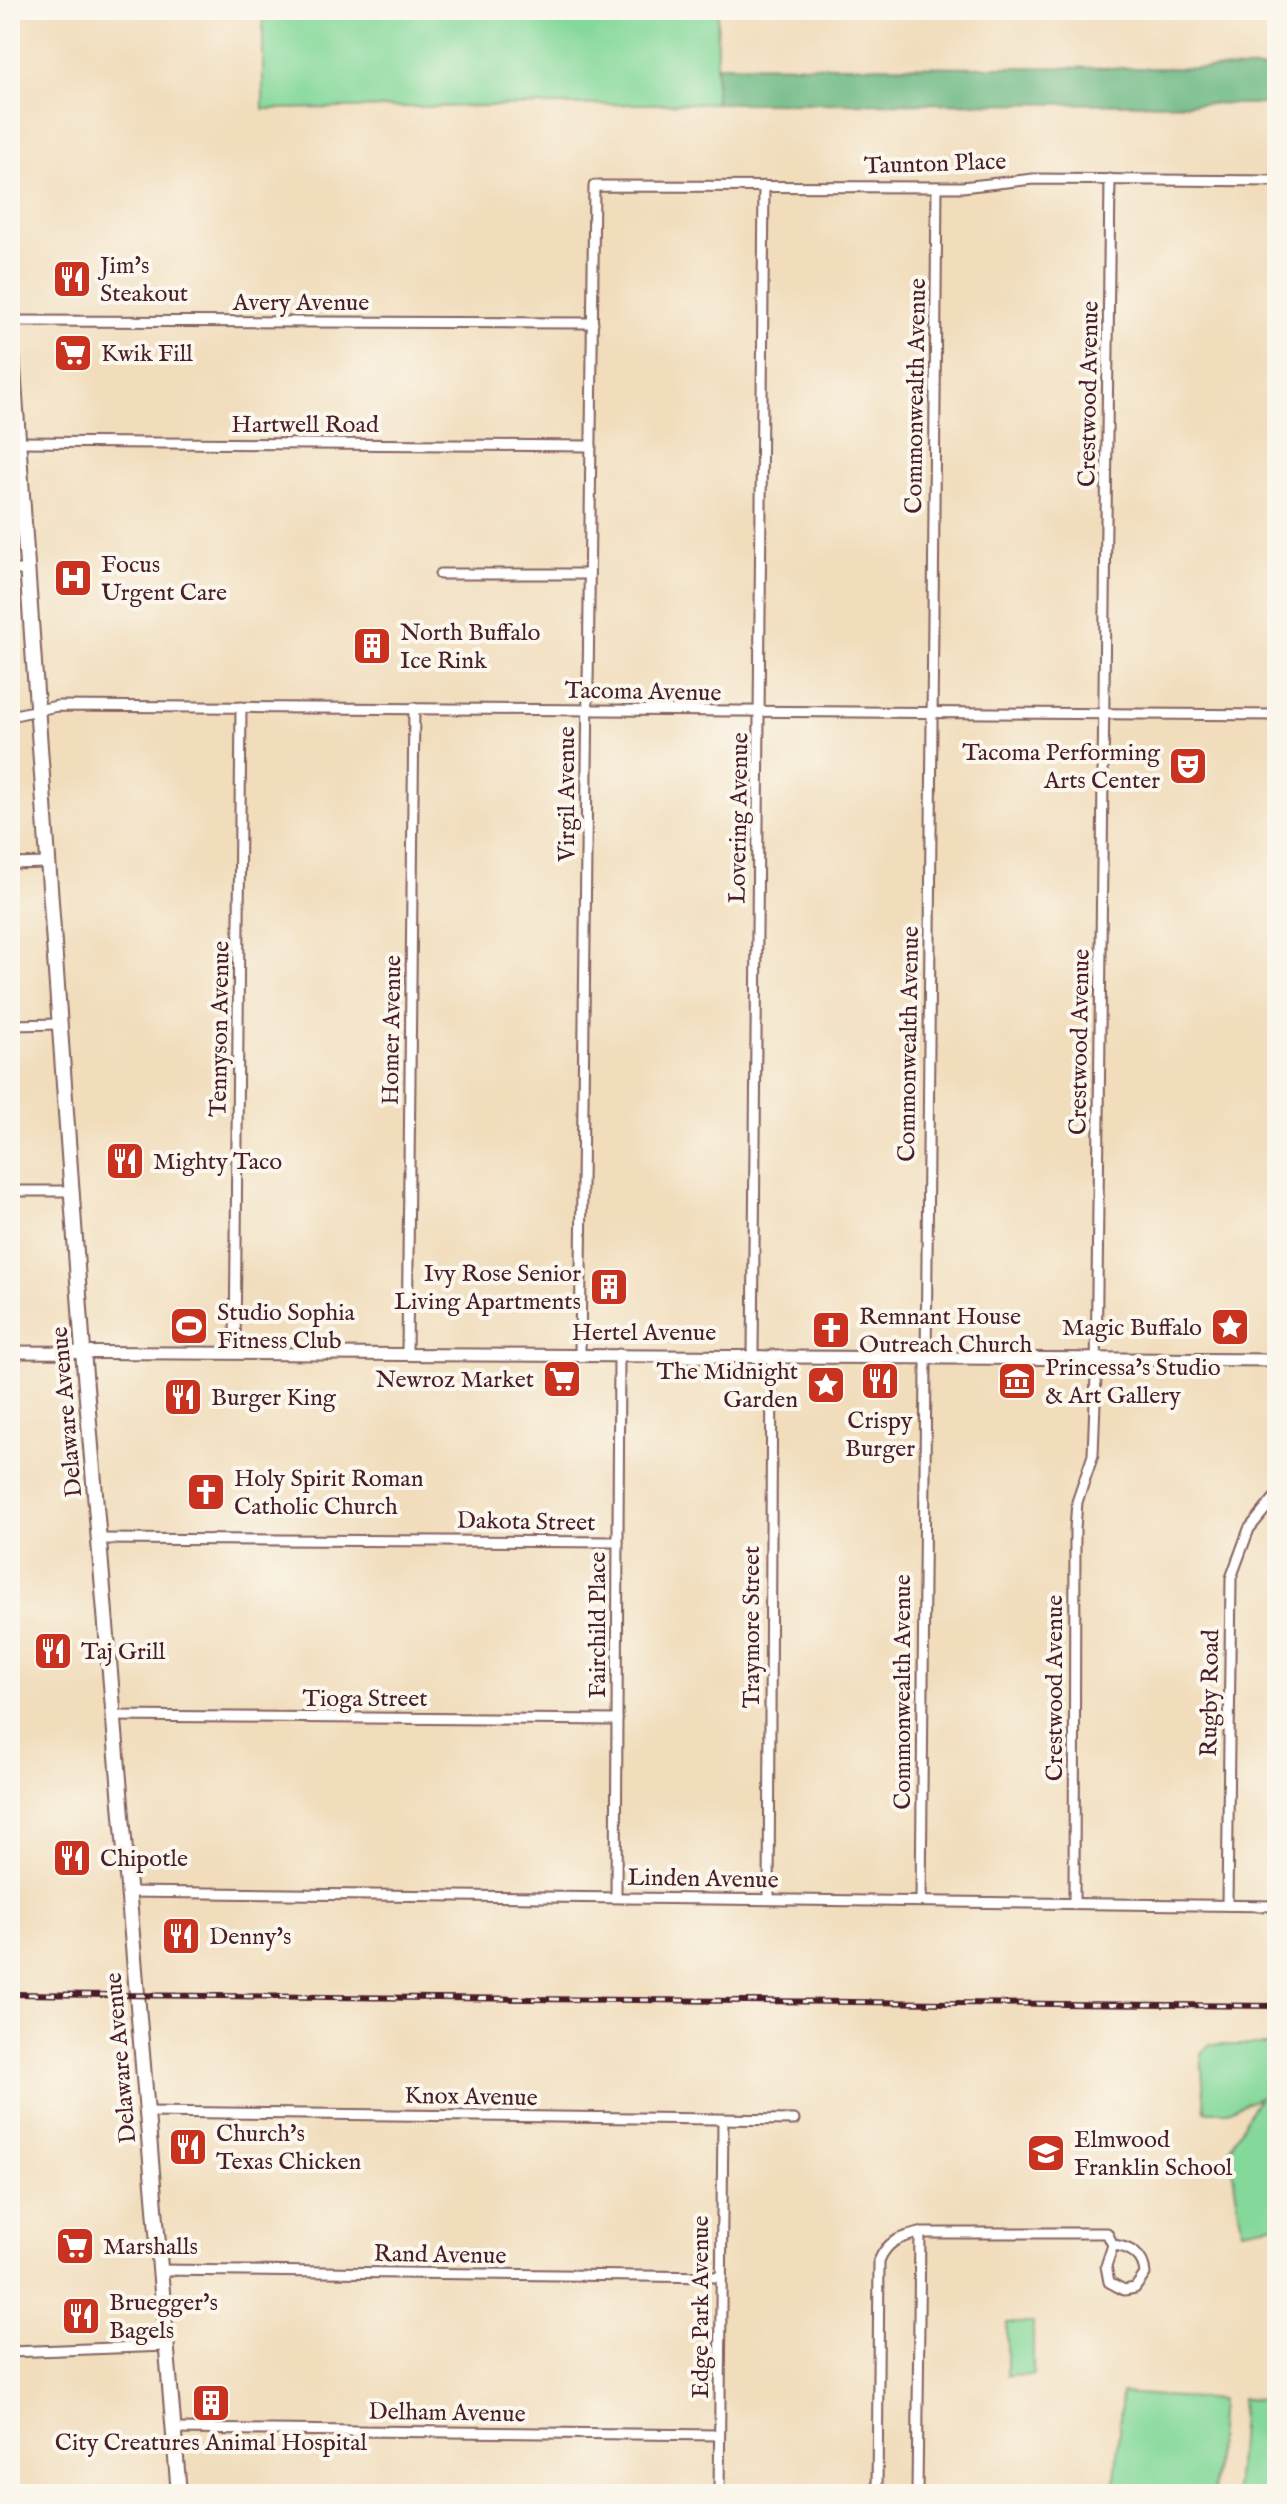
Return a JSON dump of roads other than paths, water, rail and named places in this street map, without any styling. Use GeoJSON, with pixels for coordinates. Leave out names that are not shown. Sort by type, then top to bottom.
{"type":"FeatureCollection","features":[{"type":"Feature","properties":{"kind":"main road","name":"Delaware Avenue"},"geometry":{"type":"LineString","coordinates":[[10,323],[15,436],[83,1351],[179,2494]]}},
{"type":"Feature","properties":{"kind":"street","name":"Taunton Place"},"geometry":{"type":"LineString","coordinates":[[594,186],[937,187],[1033,179],[1277,181]]}},
{"type":"Feature","properties":{"kind":"street","name":"Crestwood Avenue"},"geometry":{"type":"LineString","coordinates":[[1074,1904],[1075,1529],[1077,1502],[1093,1455],[1096,1357],[1110,179]]}},
{"type":"Feature","properties":{"kind":"street","name":"Virgil Avenue"},"geometry":{"type":"LineString","coordinates":[[580,1354],[594,186]]}},
{"type":"Feature","properties":{"kind":"street","name":"Lovering Avenue"},"geometry":{"type":"LineString","coordinates":[[753,1355],[764,186]]}},
{"type":"Feature","properties":{"kind":"street","name":"Commonwealth Avenue"},"geometry":{"type":"LineString","coordinates":[[921,1901],[937,187]]}},
{"type":"Feature","properties":{"kind":"street","name":"Avery Avenue"},"geometry":{"type":"LineString","coordinates":[[10,323],[593,323]]}},
{"type":"Feature","properties":{"kind":"street","name":"Hartwell Road"},"geometry":{"type":"LineString","coordinates":[[15,436],[591,446]]}},
{"type":"Feature","properties":{"kind":"street"},"geometry":{"type":"LineString","coordinates":[[10,570],[27,570]]}},
{"type":"Feature","properties":{"kind":"street"},"geometry":{"type":"LineString","coordinates":[[440,574],[589,574]]}},
{"type":"Feature","properties":{"kind":"street","name":"Tacoma Avenue"},"geometry":{"type":"LineString","coordinates":[[10,716],[57,706],[1277,715]]}},
{"type":"Feature","properties":{"kind":"street","name":"Tennyson Avenue"},"geometry":{"type":"LineString","coordinates":[[235,1352],[241,707]]}},
{"type":"Feature","properties":{"kind":"street","name":"Homer Avenue"},"geometry":{"type":"LineString","coordinates":[[407,1353],[414,708]]}},
{"type":"Feature","properties":{"kind":"street"},"geometry":{"type":"LineString","coordinates":[[10,864],[48,863]]}},
{"type":"Feature","properties":{"kind":"street"},"geometry":{"type":"LineString","coordinates":[[10,1025],[60,1024]]}},
{"type":"Feature","properties":{"kind":"street"},"geometry":{"type":"LineString","coordinates":[[10,1191],[72,1191]]}},
{"type":"Feature","properties":{"kind":"street","name":"Hertel Avenue"},"geometry":{"type":"LineString","coordinates":[[10,1352],[1277,1360]]}},
{"type":"Feature","properties":{"kind":"street","name":"Fairchild Place"},"geometry":{"type":"LineString","coordinates":[[616,1897],[619,1354]]}},
{"type":"Feature","properties":{"kind":"street","name":"Traymore Street"},"geometry":{"type":"LineString","coordinates":[[769,1899],[772,1355]]}},
{"type":"Feature","properties":{"kind":"street","name":"Rugby Road"},"geometry":{"type":"LineString","coordinates":[[1227,1905],[1231,1578],[1249,1529],[1277,1495]]}},
{"type":"Feature","properties":{"kind":"street","name":"Dakota Street"},"geometry":{"type":"LineString","coordinates":[[99,1539],[618,1542]]}},
{"type":"Feature","properties":{"kind":"street","name":"Tioga Street"},"geometry":{"type":"LineString","coordinates":[[113,1716],[617,1720]]}},
{"type":"Feature","properties":{"kind":"street","name":"Linden Avenue"},"geometry":{"type":"LineString","coordinates":[[128,1892],[1277,1906]]}},
{"type":"Feature","properties":{"kind":"street","name":"Knox Avenue"},"geometry":{"type":"LineString","coordinates":[[147,2112],[794,2120]]}},
{"type":"Feature","properties":{"kind":"street","name":"Edge Park Avenue"},"geometry":{"type":"LineString","coordinates":[[719,2494],[723,2120]]}},
{"type":"Feature","properties":{"kind":"street"},"geometry":{"type":"LineString","coordinates":[[917,2494],[920,2233]]}},
{"type":"Feature","properties":{"kind":"street"},"geometry":{"type":"LineString","coordinates":[[877,2494],[879,2261],[884,2249],[896,2238],[920,2233],[1107,2233],[1113,2245],[1131,2250],[1143,2262],[1145,2274],[1135,2288],[1118,2289],[1107,2277],[1107,2260],[1113,2245]]}},
{"type":"Feature","properties":{"kind":"street","name":"Rand Avenue"},"geometry":{"type":"LineString","coordinates":[[160,2270],[720,2277]]}},
{"type":"Feature","properties":{"kind":"street"},"geometry":{"type":"LineString","coordinates":[[10,2352],[166,2346]]}},
{"type":"Feature","properties":{"kind":"street","name":"Delham Avenue"},"geometry":{"type":"LineString","coordinates":[[174,2429],[719,2435]]}},
{"type":"Feature","properties":{"kind":"railway"},"geometry":{"type":"LineString","coordinates":[[10,1994],[1277,2006]]}},
{"type":"Feature","properties":{"kind":"place","name":"Jim's Steakout"},"geometry":{"type":"Point","coordinates":[72,279]}},
{"type":"Feature","properties":{"kind":"place","name":"Kwik Fill"},"geometry":{"type":"Point","coordinates":[73,353]}},
{"type":"Feature","properties":{"kind":"place","name":"Focus Urgent Care"},"geometry":{"type":"Point","coordinates":[73,578]}},
{"type":"Feature","properties":{"kind":"place","name":"North Buffalo Ice Rink"},"geometry":{"type":"Point","coordinates":[372,646]}},
{"type":"Feature","properties":{"kind":"place","name":"Tacoma Performing Arts Center"},"geometry":{"type":"Point","coordinates":[1188,766]}},
{"type":"Feature","properties":{"kind":"place","name":"Mighty Taco"},"geometry":{"type":"Point","coordinates":[125,1161]}},
{"type":"Feature","properties":{"kind":"place","name":"Ivy Rose Senior Living Apartments"},"geometry":{"type":"Point","coordinates":[609,1287]}},
{"type":"Feature","properties":{"kind":"place","name":"Studio Sophia Fitness Club"},"geometry":{"type":"Point","coordinates":[189,1326]}},
{"type":"Feature","properties":{"kind":"place","name":"Magic Buffalo"},"geometry":{"type":"Point","coordinates":[1230,1327]}},
{"type":"Feature","properties":{"kind":"place","name":"Remnant House Outreach Church"},"geometry":{"type":"Point","coordinates":[831,1330]}},
{"type":"Feature","properties":{"kind":"place","name":"Newroz Market"},"geometry":{"type":"Point","coordinates":[562,1379]}},
{"type":"Feature","properties":{"kind":"place","name":"Crispy Burger"},"geometry":{"type":"Point","coordinates":[880,1381]}},
{"type":"Feature","properties":{"kind":"place","name":"Princessa's Studio & Art Gallery"},"geometry":{"type":"Point","coordinates":[1017,1381]}},
{"type":"Feature","properties":{"kind":"place","name":"The Midnight Garden"},"geometry":{"type":"Point","coordinates":[826,1385]}},
{"type":"Feature","properties":{"kind":"place","name":"Burger King"},"geometry":{"type":"Point","coordinates":[183,1397]}},
{"type":"Feature","properties":{"kind":"place","name":"Holy Spirit Roman Catholic Church"},"geometry":{"type":"Point","coordinates":[206,1492]}},
{"type":"Feature","properties":{"kind":"place","name":"Taj Grill"},"geometry":{"type":"Point","coordinates":[53,1651]}},
{"type":"Feature","properties":{"kind":"place","name":"Chipotle"},"geometry":{"type":"Point","coordinates":[72,1858]}},
{"type":"Feature","properties":{"kind":"place","name":"Denny's"},"geometry":{"type":"Point","coordinates":[181,1936]}},
{"type":"Feature","properties":{"kind":"place","name":"Church's Texas Chicken"},"geometry":{"type":"Point","coordinates":[188,2147]}},
{"type":"Feature","properties":{"kind":"place","name":"Elmwood Franklin School"},"geometry":{"type":"Point","coordinates":[1046,2153]}},
{"type":"Feature","properties":{"kind":"place","name":"Marshalls"},"geometry":{"type":"Point","coordinates":[75,2246]}},
{"type":"Feature","properties":{"kind":"place","name":"Bruegger's Bagels"},"geometry":{"type":"Point","coordinates":[81,2316]}},
{"type":"Feature","properties":{"kind":"place","name":"City Creatures Animal Hospital"},"geometry":{"type":"Point","coordinates":[211,2403]}}]}
